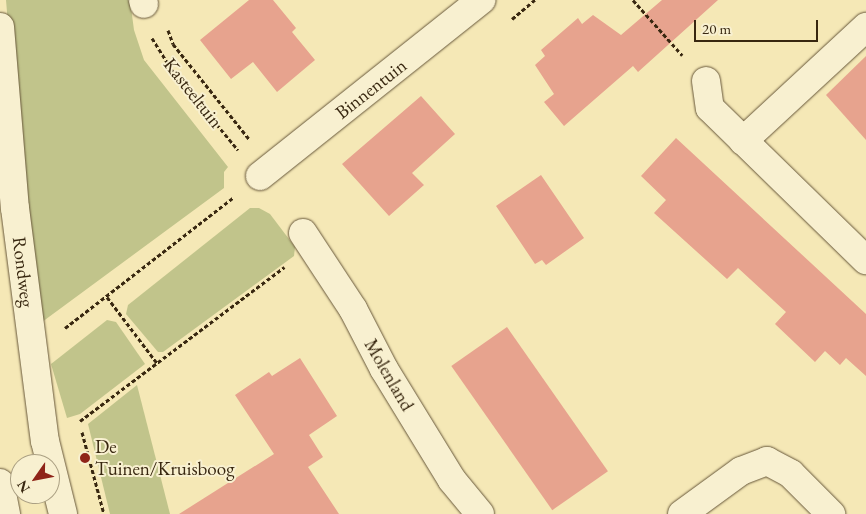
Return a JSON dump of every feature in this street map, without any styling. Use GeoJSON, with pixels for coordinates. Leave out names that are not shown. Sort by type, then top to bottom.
{"type":"FeatureCollection","features":[{"type":"Feature","properties":{"kind":"street","name":"Binnentuin"},"geometry":{"type":"LineString","coordinates":[[266,172],[481,0]]}},
{"type":"Feature","properties":{"kind":"street"},"geometry":{"type":"LineString","coordinates":[[743,141],[866,27]]}},
{"type":"Feature","properties":{"kind":"street","name":"Rondweg"},"geometry":{"type":"LineString","coordinates":[[0,28],[7,209],[45,441],[63,514]]}},
{"type":"Feature","properties":{"kind":"street"},"geometry":{"type":"LineString","coordinates":[[706,81],[710,108],[866,260]]}},
{"type":"Feature","properties":{"kind":"street","name":"Molenland"},"geometry":{"type":"LineString","coordinates":[[308,239],[452,480],[480,514]]}},
{"type":"Feature","properties":{"kind":"street"},"geometry":{"type":"LineString","coordinates":[[682,514],[741,471],[767,461],[791,474],[831,514]]}},
{"type":"Feature","properties":{"kind":"street"},"geometry":{"type":"LineString","coordinates":[[0,483],[6,514]]}},
{"type":"Feature","properties":{"kind":"path"},"geometry":{"type":"LineString","coordinates":[[633,0],[706,81]]}},
{"type":"Feature","properties":{"kind":"path","name":"Kasteeltuin"},"geometry":{"type":"LineString","coordinates":[[143,2],[152,38],[170,69],[266,172]]}},
{"type":"Feature","properties":{"kind":"path"},"geometry":{"type":"LineString","coordinates":[[65,328],[266,172],[173,44],[167,20]]}},
{"type":"Feature","properties":{"kind":"path"},"geometry":{"type":"LineString","coordinates":[[104,514],[80,422],[157,363],[308,239]]}},
{"type":"Feature","properties":{"kind":"path"},"geometry":{"type":"LineString","coordinates":[[107,297],[157,363]]}},
{"type":"Feature","properties":{"kind":"green space"},"geometry":{"type":"Polygon","coordinates":[[[6,0],[130,0],[134,30],[144,60],[228,167],[224,172],[224,188],[38,325],[25,232],[6,0]]]}},
{"type":"Feature","properties":{"kind":"green space"},"geometry":{"type":"Polygon","coordinates":[[[250,208],[259,208],[270,214],[295,247],[294,256],[163,352],[158,352],[126,314],[128,305],[250,208]]]}},
{"type":"Feature","properties":{"kind":"green space"},"geometry":{"type":"Polygon","coordinates":[[[107,320],[116,322],[145,364],[80,414],[67,418],[51,364],[107,320]]]}},
{"type":"Feature","properties":{"kind":"green space"},"geometry":{"type":"Polygon","coordinates":[[[137,385],[170,514],[110,514],[88,424],[137,385]]]}},
{"type":"Feature","properties":{"kind":"building"},"geometry":{"type":"Polygon","coordinates":[[[249,0],[273,0],[296,28],[292,32],[315,60],[277,92],[253,62],[231,79],[200,40],[249,0]]]}},
{"type":"Feature","properties":{"kind":"building"},"geometry":{"type":"Polygon","coordinates":[[[662,0],[718,0],[638,72],[633,66],[564,126],[544,102],[554,94],[535,65],[545,56],[541,50],[578,18],[582,24],[593,15],[621,35],[662,0]]]}},
{"type":"Feature","properties":{"kind":"building"},"geometry":{"type":"Polygon","coordinates":[[[866,56],[866,140],[826,95],[866,56]]]}},
{"type":"Feature","properties":{"kind":"building"},"geometry":{"type":"Polygon","coordinates":[[[421,96],[455,134],[412,173],[424,185],[389,216],[342,164],[421,96]]]}},
{"type":"Feature","properties":{"kind":"building"},"geometry":{"type":"Polygon","coordinates":[[[676,138],[866,314],[866,376],[846,358],[840,365],[825,351],[815,362],[775,324],[786,312],[738,268],[727,279],[654,213],[666,200],[641,176],[676,138]]]}},
{"type":"Feature","properties":{"kind":"building"},"geometry":{"type":"Polygon","coordinates":[[[541,175],[584,238],[546,265],[542,260],[535,264],[496,206],[541,175]]]}},
{"type":"Feature","properties":{"kind":"building"},"geometry":{"type":"Polygon","coordinates":[[[507,327],[608,471],[552,510],[451,366],[507,327]]]}},
{"type":"Feature","properties":{"kind":"building"},"geometry":{"type":"Polygon","coordinates":[[[300,358],[337,416],[309,435],[323,457],[308,467],[339,514],[179,514],[274,454],[235,395],[269,372],[272,376],[300,358]]]}},
{"type":"Feature","properties":{"kind":"place","name":"De Tuinen/Kruisboog"},"geometry":{"type":"Point","coordinates":[85,458]}}]}
